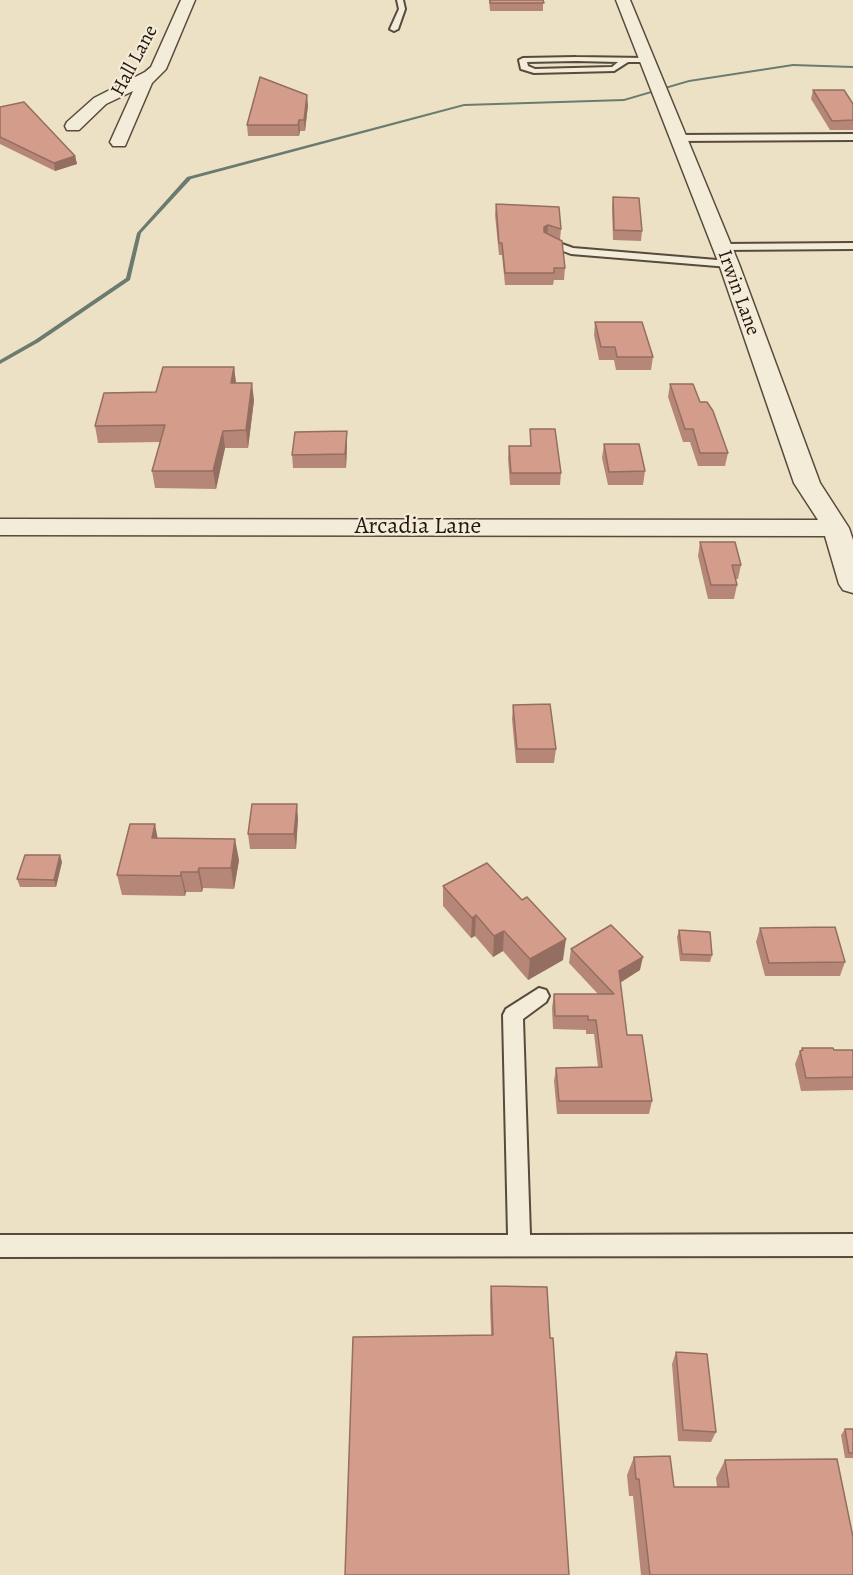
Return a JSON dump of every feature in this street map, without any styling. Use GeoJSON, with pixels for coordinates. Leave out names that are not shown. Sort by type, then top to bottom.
{"type":"FeatureCollection","features":[{"type":"Feature","properties":{"kind":"street","name":"Hall Lane"},"geometry":{"type":"LineString","coordinates":[[119,142],[145,81],[158,69],[188,0]]}},
{"type":"Feature","properties":{"kind":"street","name":"Irwin Lane"},"geometry":{"type":"LineString","coordinates":[[622,0],[725,255],[807,483],[836,528],[853,584]]}},
{"type":"Feature","properties":{"kind":"street"},"geometry":{"type":"LineString","coordinates":[[73,126],[100,101],[152,75]]}},
{"type":"Feature","properties":{"kind":"street","name":"Arcadia Lane"},"geometry":{"type":"LineString","coordinates":[[0,527],[836,528]]}},
{"type":"Feature","properties":{"kind":"lane"},"geometry":{"type":"LineString","coordinates":[[394,29],[402,9],[400,0]]}},
{"type":"Feature","properties":{"kind":"lane"},"geometry":{"type":"LineString","coordinates":[[626,60],[614,69],[534,71],[524,68],[523,60],[576,59],[646,60]]}},
{"type":"Feature","properties":{"kind":"lane"},"geometry":{"type":"LineString","coordinates":[[677,138],[853,137]]}},
{"type":"Feature","properties":{"kind":"lane"},"geometry":{"type":"LineString","coordinates":[[548,242],[571,251],[725,255],[853,246]]}},
{"type":"Feature","properties":{"kind":"lane"},"geometry":{"type":"LineString","coordinates":[[519,1245],[513,1015],[539,996]]}},
{"type":"Feature","properties":{"kind":"lane"},"geometry":{"type":"LineString","coordinates":[[0,1246],[853,1245]]}},
{"type":"Feature","properties":{"kind":"building"},"geometry":{"type":"Polygon","coordinates":[[[490,0],[543,0],[544,3],[490,3],[490,0]]]}},
{"type":"Feature","properties":{"kind":"building"},"geometry":{"type":"Polygon","coordinates":[[[260,77],[307,95],[304,120],[299,120],[298,125],[247,125],[260,77]]]}},
{"type":"Feature","properties":{"kind":"building"},"geometry":{"type":"Polygon","coordinates":[[[813,90],[844,90],[853,104],[853,120],[832,121],[813,90]]]}},
{"type":"Feature","properties":{"kind":"building"},"geometry":{"type":"Polygon","coordinates":[[[24,102],[75,156],[54,163],[0,137],[0,107],[24,102]]]}},
{"type":"Feature","properties":{"kind":"building"},"geometry":{"type":"Polygon","coordinates":[[[613,197],[639,198],[642,231],[614,230],[613,197]]]}},
{"type":"Feature","properties":{"kind":"building"},"geometry":{"type":"Polygon","coordinates":[[[496,204],[559,207],[561,229],[548,225],[544,227],[544,232],[562,241],[565,268],[554,268],[554,273],[505,273],[502,243],[499,243],[496,204]]]}},
{"type":"Feature","properties":{"kind":"building"},"geometry":{"type":"Polygon","coordinates":[[[595,322],[642,322],[653,357],[617,357],[615,347],[601,347],[595,322]]]}},
{"type":"Feature","properties":{"kind":"building"},"geometry":{"type":"Polygon","coordinates":[[[163,367],[234,367],[231,383],[252,383],[246,430],[223,431],[213,471],[152,471],[165,425],[95,426],[104,393],[156,392],[163,367]]]}},
{"type":"Feature","properties":{"kind":"building"},"geometry":{"type":"Polygon","coordinates":[[[670,384],[693,384],[700,402],[707,402],[713,411],[728,453],[700,453],[693,429],[685,429],[670,384]]]}},
{"type":"Feature","properties":{"kind":"building"},"geometry":{"type":"Polygon","coordinates":[[[530,429],[555,429],[561,473],[511,473],[509,446],[531,446],[530,429]]]}},
{"type":"Feature","properties":{"kind":"building"},"geometry":{"type":"Polygon","coordinates":[[[347,431],[345,454],[292,455],[295,432],[347,431]]]}},
{"type":"Feature","properties":{"kind":"building"},"geometry":{"type":"Polygon","coordinates":[[[604,444],[639,444],[645,471],[609,472],[604,444]]]}},
{"type":"Feature","properties":{"kind":"building"},"geometry":{"type":"Polygon","coordinates":[[[700,542],[735,542],[741,565],[732,565],[737,585],[711,585],[700,542]]]}},
{"type":"Feature","properties":{"kind":"building"},"geometry":{"type":"Polygon","coordinates":[[[550,704],[556,749],[517,749],[513,705],[550,704]]]}},
{"type":"Feature","properties":{"kind":"building"},"geometry":{"type":"Polygon","coordinates":[[[252,804],[297,804],[294,834],[248,834],[252,804]]]}},
{"type":"Feature","properties":{"kind":"building"},"geometry":{"type":"Polygon","coordinates":[[[130,824],[155,824],[152,838],[235,839],[231,868],[199,868],[198,872],[181,872],[181,876],[117,875],[130,824]]]}},
{"type":"Feature","properties":{"kind":"building"},"geometry":{"type":"Polygon","coordinates":[[[25,855],[60,855],[54,880],[17,879],[25,855]]]}},
{"type":"Feature","properties":{"kind":"building"},"geometry":{"type":"Polygon","coordinates":[[[487,863],[522,900],[527,897],[566,939],[530,959],[504,931],[494,936],[476,915],[472,918],[443,886],[487,863]]]}},
{"type":"Feature","properties":{"kind":"building"},"geometry":{"type":"Polygon","coordinates":[[[611,925],[643,957],[619,971],[627,1035],[642,1035],[652,1101],[559,1101],[556,1068],[602,1067],[596,1020],[588,1020],[588,1016],[555,1016],[554,994],[614,994],[571,949],[611,925]]]}},
{"type":"Feature","properties":{"kind":"building"},"geometry":{"type":"Polygon","coordinates":[[[835,927],[845,962],[769,963],[760,928],[835,927]]]}},
{"type":"Feature","properties":{"kind":"building"},"geometry":{"type":"Polygon","coordinates":[[[679,930],[710,932],[712,955],[682,954],[679,930]]]}},
{"type":"Feature","properties":{"kind":"building"},"geometry":{"type":"Polygon","coordinates":[[[802,1048],[853,1050],[853,1077],[806,1078],[800,1051],[803,1050],[802,1048]]]}},
{"type":"Feature","properties":{"kind":"building"},"geometry":{"type":"Polygon","coordinates":[[[491,1286],[547,1287],[550,1338],[553,1338],[569,1575],[345,1575],[353,1337],[493,1335],[491,1286]]]}},
{"type":"Feature","properties":{"kind":"building"},"geometry":{"type":"Polygon","coordinates":[[[676,1352],[707,1354],[716,1432],[683,1430],[676,1352]]]}},
{"type":"Feature","properties":{"kind":"building"},"geometry":{"type":"Polygon","coordinates":[[[845,1429],[853,1429],[853,1453],[849,1453],[845,1429]]]}},
{"type":"Feature","properties":{"kind":"building"},"geometry":{"type":"Polygon","coordinates":[[[670,1456],[674,1487],[729,1487],[725,1460],[837,1459],[853,1537],[853,1575],[650,1575],[639,1479],[636,1479],[634,1457],[670,1456]]]}},
{"type":"Feature","properties":{"kind":"waterway"},"geometry":{"type":"LineString","coordinates":[[0,362],[37,341],[128,279],[139,233],[189,178],[464,105],[624,100],[689,81],[793,65],[853,67]]}}]}
